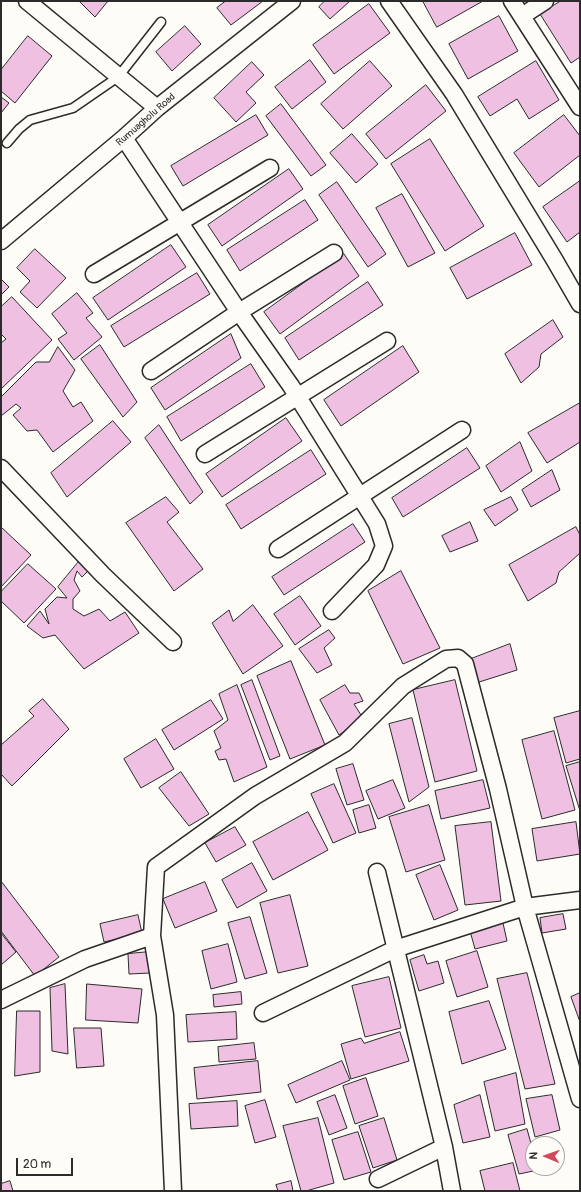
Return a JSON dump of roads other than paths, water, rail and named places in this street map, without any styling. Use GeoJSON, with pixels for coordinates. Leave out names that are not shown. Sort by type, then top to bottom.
{"type":"FeatureCollection","features":[{"type":"Feature","properties":{"kind":"street"},"geometry":{"type":"LineString","coordinates":[[27,1],[157,108]]}},
{"type":"Feature","properties":{"kind":"street","name":"Rumuagholu Road"},"geometry":{"type":"LineString","coordinates":[[1,241],[124,138],[157,108],[292,1]]}},
{"type":"Feature","properties":{"kind":"street"},"geometry":{"type":"LineString","coordinates":[[389,1],[454,94],[580,304]]}},
{"type":"Feature","properties":{"kind":"street"},"geometry":{"type":"LineString","coordinates":[[512,1],[580,107]]}},
{"type":"Feature","properties":{"kind":"street"},"geometry":{"type":"LineString","coordinates":[[522,16],[545,1]]}},
{"type":"Feature","properties":{"kind":"street"},"geometry":{"type":"LineString","coordinates":[[124,138],[239,312],[298,397],[377,524],[384,546],[376,565],[332,611]]}},
{"type":"Feature","properties":{"kind":"street"},"geometry":{"type":"LineString","coordinates":[[94,274],[270,168]]}},
{"type":"Feature","properties":{"kind":"street"},"geometry":{"type":"LineString","coordinates":[[151,371],[239,312],[334,253]]}},
{"type":"Feature","properties":{"kind":"street"},"geometry":{"type":"LineString","coordinates":[[205,454],[387,341]]}},
{"type":"Feature","properties":{"kind":"street"},"geometry":{"type":"LineString","coordinates":[[278,549],[462,430]]}},
{"type":"Feature","properties":{"kind":"street"},"geometry":{"type":"LineString","coordinates":[[1,468],[103,575],[173,642]]}},
{"type":"Feature","properties":{"kind":"street"},"geometry":{"type":"LineString","coordinates":[[173,1191],[166,1015],[152,936],[156,866],[256,796],[345,743],[403,686],[446,659],[458,658],[465,664],[498,788],[525,907],[580,1099]]}},
{"type":"Feature","properties":{"kind":"street"},"geometry":{"type":"LineString","coordinates":[[377,872],[444,1147],[452,1191]]}},
{"type":"Feature","properties":{"kind":"street"},"geometry":{"type":"LineString","coordinates":[[263,1013],[395,949],[525,907],[580,900]]}},
{"type":"Feature","properties":{"kind":"street"},"geometry":{"type":"LineString","coordinates":[[1,1000],[85,959],[152,936]]}},
{"type":"Feature","properties":{"kind":"street"},"geometry":{"type":"LineString","coordinates":[[378,1179],[444,1147]]}},
{"type":"Feature","properties":{"kind":"lane"},"geometry":{"type":"LineString","coordinates":[[8,143],[30,120],[73,108],[118,77],[161,22]]}}]}
